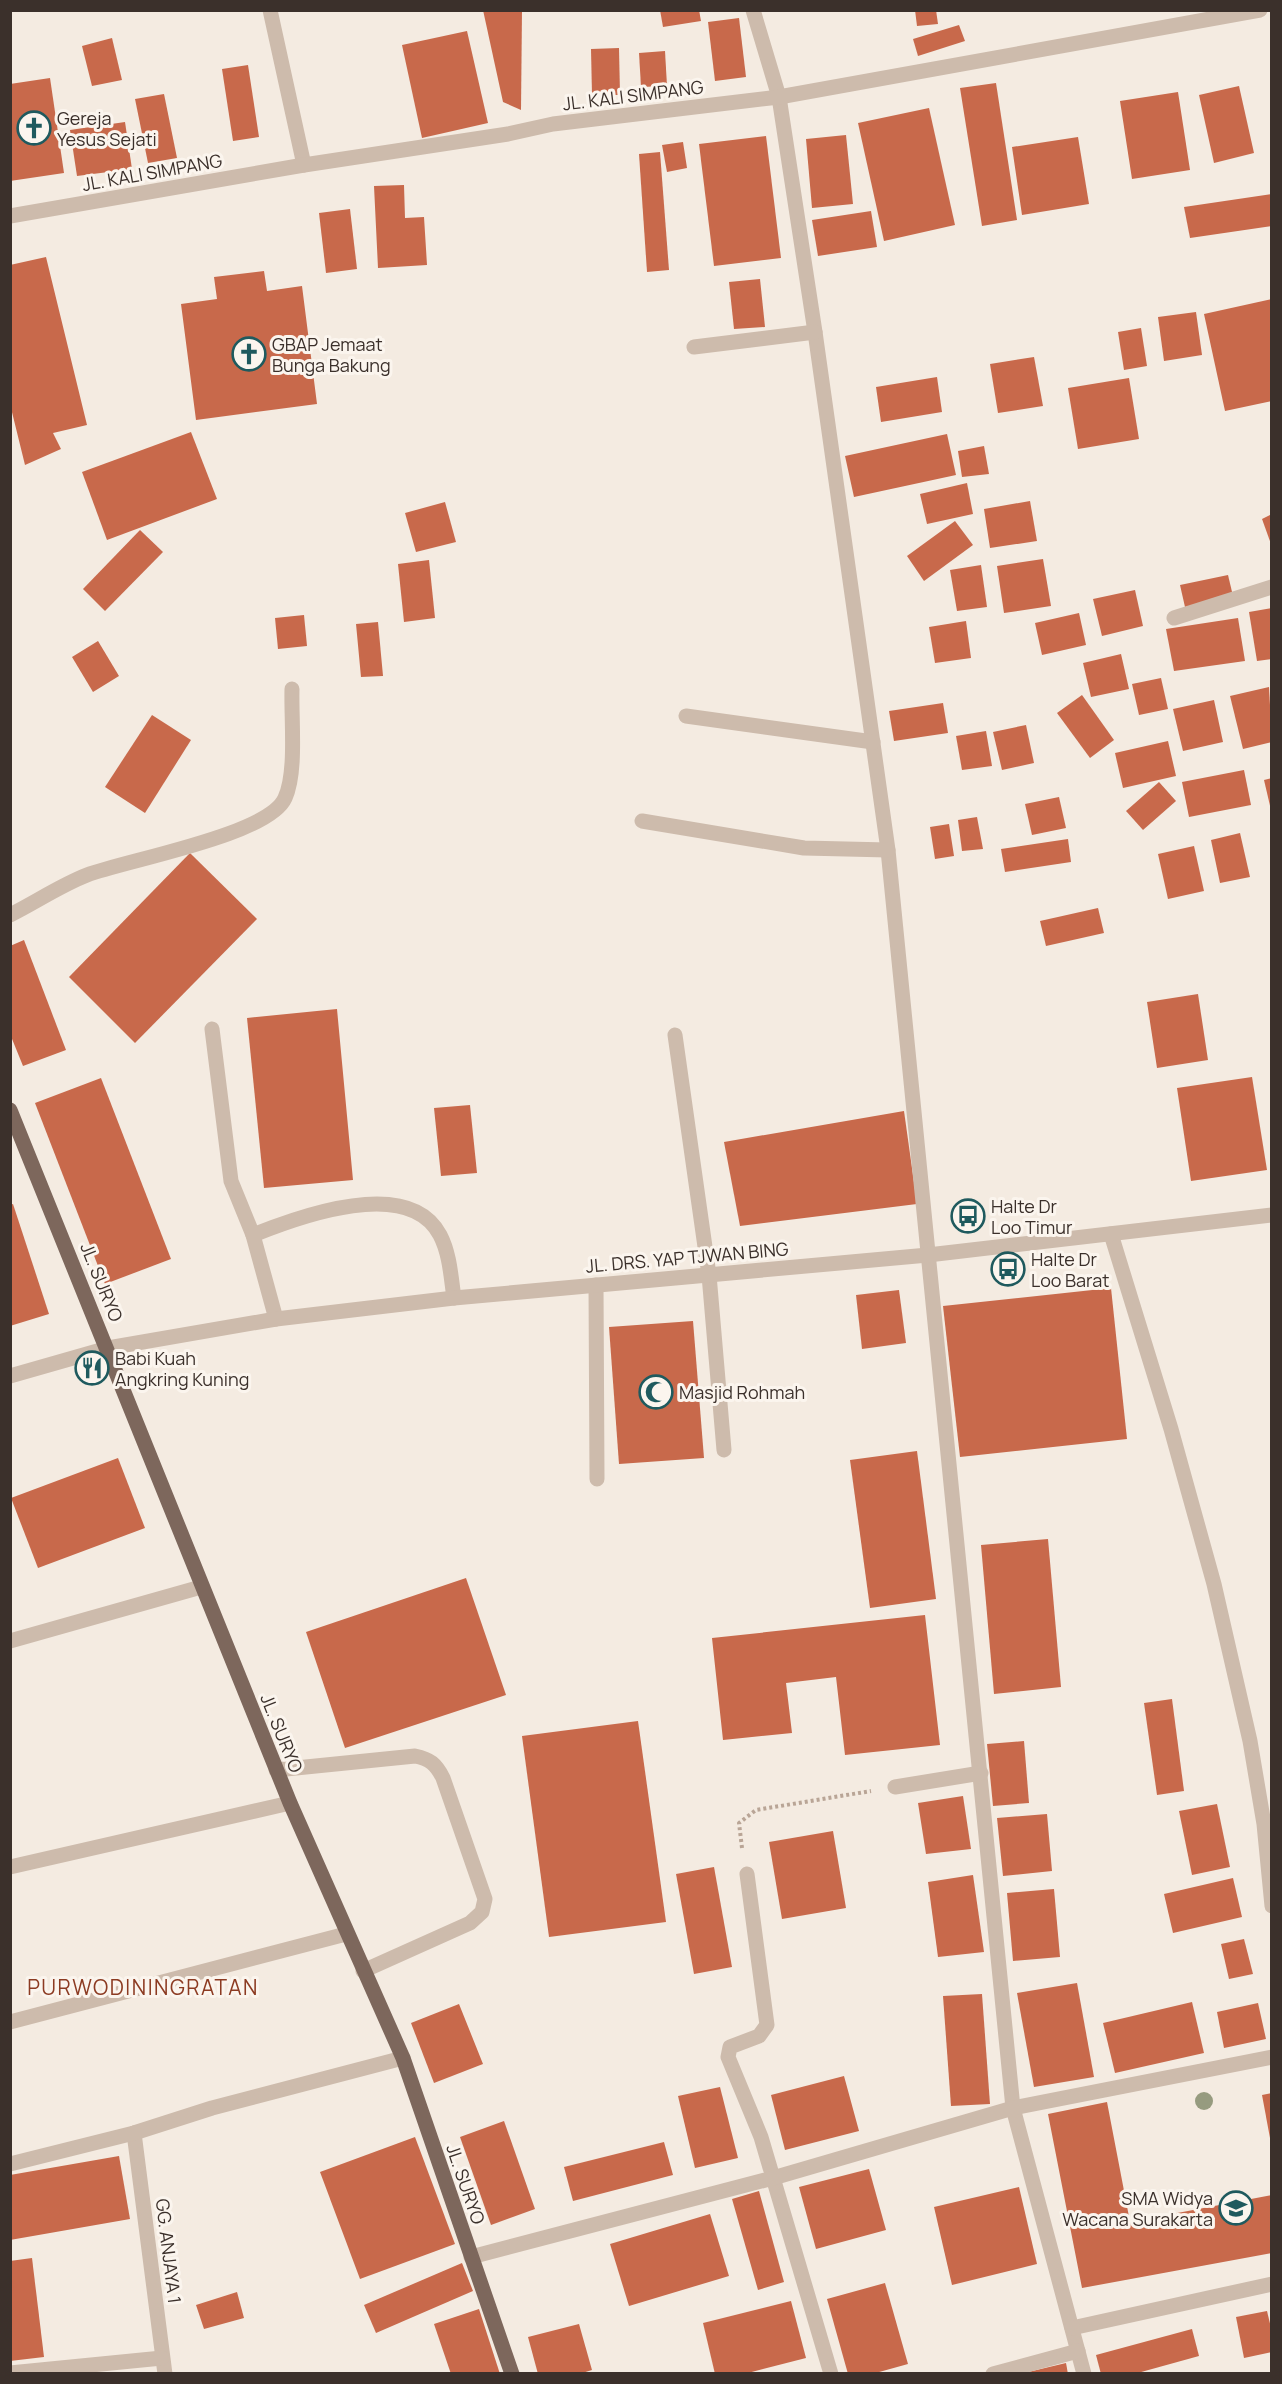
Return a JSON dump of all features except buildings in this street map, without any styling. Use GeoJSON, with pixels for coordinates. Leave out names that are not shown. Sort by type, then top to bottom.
{"type":"FeatureCollection","features":[{"type":"Feature","properties":{"kind":"main road","name":"JL. SURYO"},"geometry":{"type":"LineString","coordinates":[[10,1110],[108,1348],[201,1587],[276,1770],[346,1934],[403,2058],[512,2373]]}},
{"type":"Feature","properties":{"kind":"street"},"geometry":{"type":"LineString","coordinates":[[270,10],[304,165]]}},
{"type":"Feature","properties":{"kind":"street"},"geometry":{"type":"LineString","coordinates":[[753,10],[779,97],[815,332],[888,850],[1013,2109],[1084,2373]]}},
{"type":"Feature","properties":{"kind":"street","name":"JL. KALI SIMPANG"},"geometry":{"type":"LineString","coordinates":[[10,216],[304,165],[508,134],[553,124],[779,97],[1260,10]]}},
{"type":"Feature","properties":{"kind":"street"},"geometry":{"type":"LineString","coordinates":[[694,347],[815,332]]}},
{"type":"Feature","properties":{"kind":"street"},"geometry":{"type":"LineString","coordinates":[[1174,618],[1272,587]]}},
{"type":"Feature","properties":{"kind":"street"},"geometry":{"type":"LineString","coordinates":[[10,915],[86,875],[197,844],[240,829],[266,816],[285,800],[290,774],[292,689]]}},
{"type":"Feature","properties":{"kind":"street"},"geometry":{"type":"LineString","coordinates":[[686,716],[873,742]]}},
{"type":"Feature","properties":{"kind":"street"},"geometry":{"type":"LineString","coordinates":[[642,821],[804,848],[888,850]]}},
{"type":"Feature","properties":{"kind":"street"},"geometry":{"type":"LineString","coordinates":[[212,1029],[231,1181],[254,1235],[276,1319]]}},
{"type":"Feature","properties":{"kind":"street"},"geometry":{"type":"LineString","coordinates":[[675,1035],[709,1275],[724,1450]]}},
{"type":"Feature","properties":{"kind":"street"},"geometry":{"type":"LineString","coordinates":[[254,1235],[317,1212],[381,1203],[406,1207],[422,1214],[440,1235],[449,1263],[454,1298]]}},
{"type":"Feature","properties":{"kind":"street","name":"JL. DRS. YAP TJWAN BING"},"geometry":{"type":"LineString","coordinates":[[10,1376],[108,1348],[276,1319],[454,1298],[928,1255],[1272,1215]]}},
{"type":"Feature","properties":{"kind":"street"},"geometry":{"type":"LineString","coordinates":[[1111,1234],[1171,1429],[1214,1584],[1250,1741],[1264,1824],[1272,1906]]}},
{"type":"Feature","properties":{"kind":"street"},"geometry":{"type":"LineString","coordinates":[[596,1285],[597,1479]]}},
{"type":"Feature","properties":{"kind":"street"},"geometry":{"type":"LineString","coordinates":[[10,1641],[201,1587]]}},
{"type":"Feature","properties":{"kind":"street"},"geometry":{"type":"LineString","coordinates":[[276,1770],[415,1756],[428,1759],[437,1767],[443,1778],[485,1899],[482,1912],[470,1923],[363,1971]]}},
{"type":"Feature","properties":{"kind":"street"},"geometry":{"type":"LineString","coordinates":[[895,1787],[981,1773]]}},
{"type":"Feature","properties":{"kind":"street"},"geometry":{"type":"LineString","coordinates":[[10,1867],[290,1803]]}},
{"type":"Feature","properties":{"kind":"street"},"geometry":{"type":"LineString","coordinates":[[747,1874],[767,2025],[759,2036],[730,2047],[728,2057],[753,2114],[831,2373]]}},
{"type":"Feature","properties":{"kind":"street"},"geometry":{"type":"LineString","coordinates":[[10,2022],[346,1934]]}},
{"type":"Feature","properties":{"kind":"street"},"geometry":{"type":"LineString","coordinates":[[471,2257],[773,2178],[1013,2109],[1272,2057]]}},
{"type":"Feature","properties":{"kind":"street"},"geometry":{"type":"LineString","coordinates":[[10,2164],[134,2133],[212,2108],[403,2058]]}},
{"type":"Feature","properties":{"kind":"street","name":"GG. ANJAYA 1"},"geometry":{"type":"LineString","coordinates":[[134,2133],[163,2366]]}},
{"type":"Feature","properties":{"kind":"street"},"geometry":{"type":"LineString","coordinates":[[1072,2328],[1272,2284]]}},
{"type":"Feature","properties":{"kind":"street"},"geometry":{"type":"LineString","coordinates":[[993,2373],[1078,2352]]}},
{"type":"Feature","properties":{"kind":"street"},"geometry":{"type":"LineString","coordinates":[[10,2373],[163,2366]]}},
{"type":"Feature","properties":{"kind":"path"},"geometry":{"type":"LineString","coordinates":[[747,1874],[739,1833],[739,1823],[745,1816],[767,1807],[895,1787]]}},
{"type":"Feature","properties":{"kind":"place","name":"Gereja Yesus Sejati"},"geometry":{"type":"Point","coordinates":[34,128]}},
{"type":"Feature","properties":{"kind":"place","name":"GBAP Jemaat Bunga Bakung"},"geometry":{"type":"Point","coordinates":[249,354]}},
{"type":"Feature","properties":{"kind":"place","name":"Halte Dr Loo Timur"},"geometry":{"type":"Point","coordinates":[968,1216]}},
{"type":"Feature","properties":{"kind":"place","name":"Halte Dr Loo Barat"},"geometry":{"type":"Point","coordinates":[1008,1269]}},
{"type":"Feature","properties":{"kind":"place","name":"Babi Kuah Angkring Kuning"},"geometry":{"type":"Point","coordinates":[92,1368]}},
{"type":"Feature","properties":{"kind":"place","name":"Masjid Rohmah"},"geometry":{"type":"Point","coordinates":[656,1392]}},
{"type":"Feature","properties":{"kind":"place","name":"SMA Widya Wacana Surakarta"},"geometry":{"type":"Point","coordinates":[1236,2208]}},
{"type":"Feature","properties":{"kind":"district","name":"PURWODININGRATAN"},"geometry":{"type":"Point","coordinates":[143,1987]}}]}
